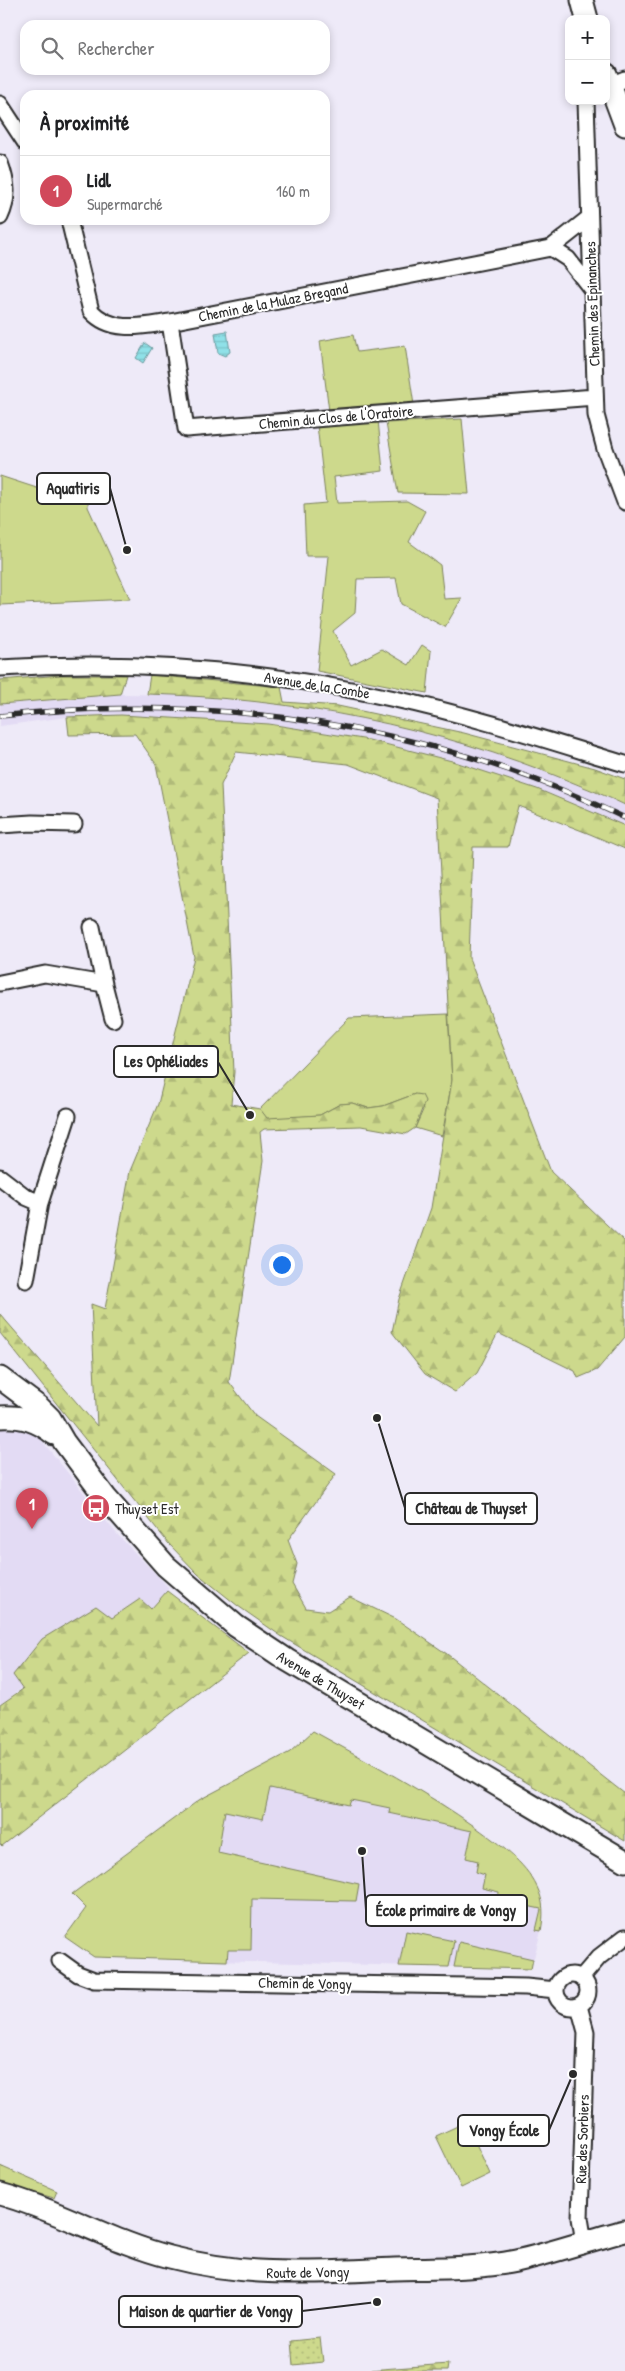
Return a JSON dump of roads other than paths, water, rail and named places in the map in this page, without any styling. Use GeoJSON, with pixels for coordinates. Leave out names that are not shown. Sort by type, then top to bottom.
{"type":"FeatureCollection","features":[{"type":"Feature","properties":{"kind":"street"},"geometry":{"type":"LineString","coordinates":[[582,0],[586,15]]}},
{"type":"Feature","properties":{"kind":"street"},"geometry":{"type":"LineString","coordinates":[[614,79],[625,125]]}},
{"type":"Feature","properties":{"kind":"street"},"geometry":{"type":"LineString","coordinates":[[0,104],[20,134]]}},
{"type":"Feature","properties":{"kind":"street","name":"Chemin des Epinanches"},"geometry":{"type":"LineString","coordinates":[[586,105],[595,397],[600,432],[625,502]]}},
{"type":"Feature","properties":{"kind":"street"},"geometry":{"type":"LineString","coordinates":[[0,164],[6,187],[6,200],[0,217]]}},
{"type":"Feature","properties":{"kind":"street","name":"Chemin de la Mulaz Bregand"},"geometry":{"type":"LineString","coordinates":[[70,225],[88,304],[96,316],[111,324],[121,326],[170,322],[551,248],[589,218]]}},
{"type":"Feature","properties":{"kind":"street"},"geometry":{"type":"LineString","coordinates":[[551,248],[568,259],[592,290]]}},
{"type":"Feature","properties":{"kind":"street","name":"Chemin du Clos de l'Oratoire"},"geometry":{"type":"LineString","coordinates":[[170,322],[186,429],[595,397]]}},
{"type":"Feature","properties":{"kind":"street","name":"Avenue de la Combe"},"geometry":{"type":"LineString","coordinates":[[0,668],[72,665],[171,667],[298,680],[352,689],[441,710],[625,764]]}},
{"type":"Feature","properties":{"kind":"street"},"geometry":{"type":"LineString","coordinates":[[0,825],[32,822],[74,824]]}},
{"type":"Feature","properties":{"kind":"street"},"geometry":{"type":"LineString","coordinates":[[92,927],[113,1019]]}},
{"type":"Feature","properties":{"kind":"street"},"geometry":{"type":"LineString","coordinates":[[0,983],[45,974],[104,984]]}},
{"type":"Feature","properties":{"kind":"street"},"geometry":{"type":"LineString","coordinates":[[26,1280],[40,1203],[68,1116]]}},
{"type":"Feature","properties":{"kind":"street"},"geometry":{"type":"LineString","coordinates":[[0,1177],[26,1197],[40,1203]]}},
{"type":"Feature","properties":{"kind":"street","name":"Avenue de Thuyset"},"geometry":{"type":"LineString","coordinates":[[0,1378],[45,1412],[64,1442],[145,1544],[190,1588],[236,1626],[287,1660],[625,1862]]}},
{"type":"Feature","properties":{"kind":"street","name":"Avenue de Thuyset"},"geometry":{"type":"LineString","coordinates":[[0,1417],[19,1417],[34,1420],[64,1442]]}},
{"type":"Feature","properties":{"kind":"street"},"geometry":{"type":"LineString","coordinates":[[581,1978],[603,1954],[625,1937]]}},
{"type":"Feature","properties":{"kind":"street","name":"Chemin de Vongy"},"geometry":{"type":"LineString","coordinates":[[60,1961],[78,1974],[94,1980],[526,1986],[556,1990]]}},
{"type":"Feature","properties":{"kind":"street"},"geometry":{"type":"LineString","coordinates":[[576,1975],[581,1978],[586,1982],[589,1992],[584,2003],[579,2006],[568,2007],[563,2005],[559,2001],[556,1990],[557,1985],[565,1976],[576,1975]]}},
{"type":"Feature","properties":{"kind":"street","name":"Rue des Sorbiers"},"geometry":{"type":"LineString","coordinates":[[579,2006],[586,2032],[580,2222],[584,2242]]}},
{"type":"Feature","properties":{"kind":"street","name":"Route de Vongy"},"geometry":{"type":"LineString","coordinates":[[0,2194],[40,2207],[157,2254],[200,2265],[244,2272],[311,2273],[496,2264],[535,2257],[625,2231]]}},
{"type":"Feature","properties":{"kind":"water"},"geometry":{"type":"Polygon","coordinates":[[[227,331],[230,352],[225,356],[218,353],[215,333],[227,331]]]}},
{"type":"Feature","properties":{"kind":"water"},"geometry":{"type":"Polygon","coordinates":[[[145,343],[152,348],[143,363],[136,358],[145,343]]]}},
{"type":"Feature","properties":{"kind":"railway"},"geometry":{"type":"LineString","coordinates":[[0,716],[80,710],[161,709],[241,713],[320,723],[398,738],[476,759],[551,786],[625,818]]}},
{"type":"Feature","properties":{"kind":"place","name":"Aquatiris"},"geometry":{"type":"Point","coordinates":[127,550]}},
{"type":"Feature","properties":{"kind":"place","name":"Les Ophéliades"},"geometry":{"type":"Point","coordinates":[250,1115]}},
{"type":"Feature","properties":{"kind":"place","name":"Château de Thuyset"},"geometry":{"type":"Point","coordinates":[377,1418]}},
{"type":"Feature","properties":{"kind":"place","name":"Thuyset Est"},"geometry":{"type":"Point","coordinates":[96,1508]}},
{"type":"Feature","properties":{"kind":"place","name":"Lidl"},"geometry":{"type":"Point","coordinates":[32,1529]}},
{"type":"Feature","properties":{"kind":"place","name":"École primaire de Vongy"},"geometry":{"type":"Point","coordinates":[362,1851]}},
{"type":"Feature","properties":{"kind":"place","name":"Vongy École"},"geometry":{"type":"Point","coordinates":[573,2074]}},
{"type":"Feature","properties":{"kind":"place","name":"Maison de quartier de Vongy"},"geometry":{"type":"Point","coordinates":[377,2302]}}]}
